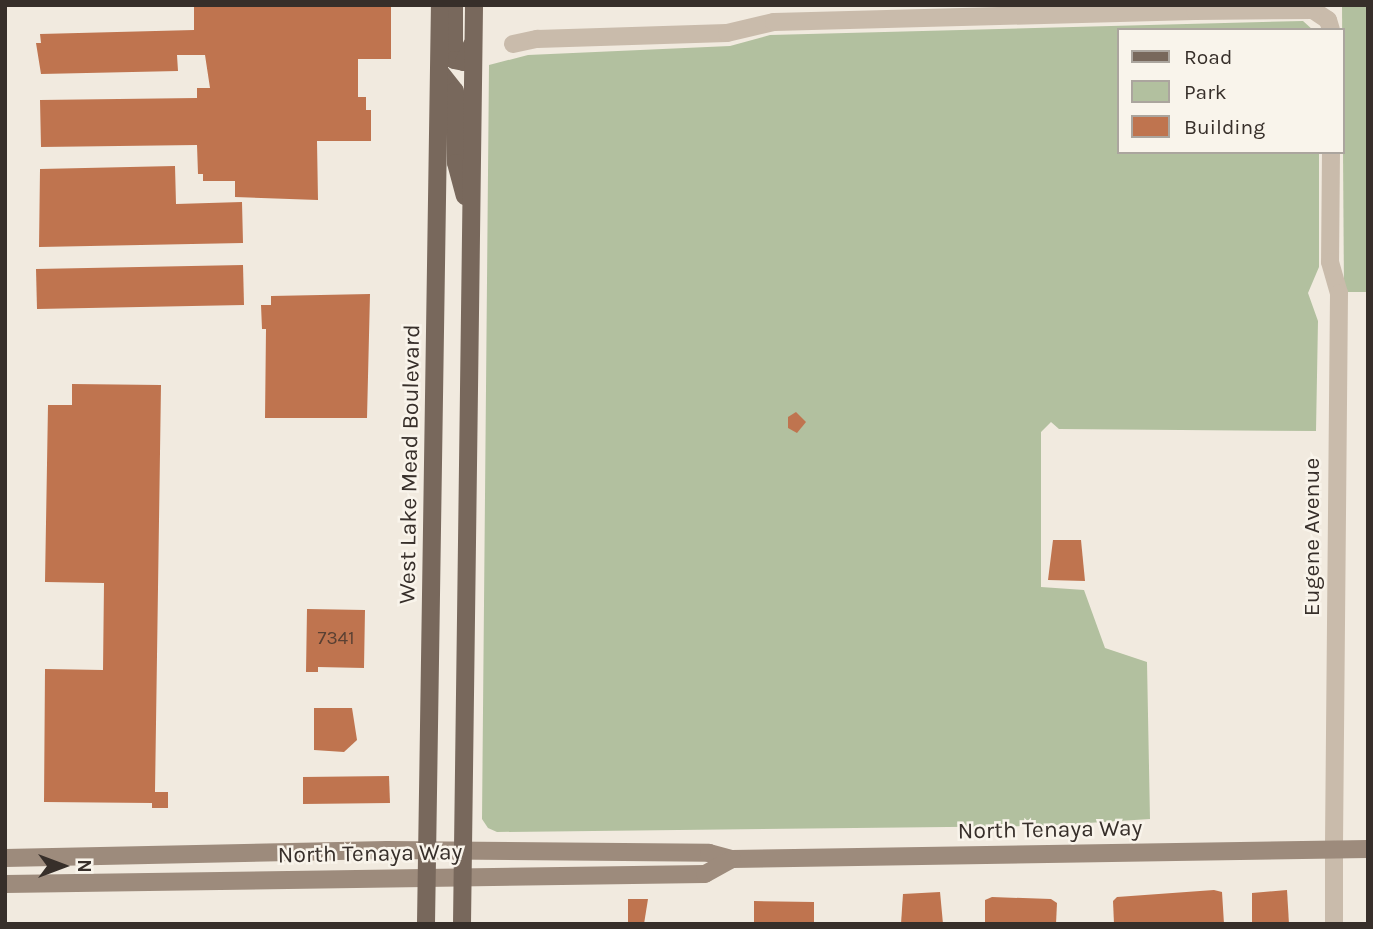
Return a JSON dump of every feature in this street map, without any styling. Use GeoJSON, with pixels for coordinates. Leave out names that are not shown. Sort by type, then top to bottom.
{"type":"FeatureCollection","features":[{"type":"Feature","properties":{"kind":"main road","name":"West Lake Mead Boulevard"},"geometry":{"type":"LineString","coordinates":[[426,924],[435,508],[440,5]]}},
{"type":"Feature","properties":{"kind":"main road"},"geometry":{"type":"LineString","coordinates":[[454,5],[454,60],[464,62],[473,41]]}},
{"type":"Feature","properties":{"kind":"main road"},"geometry":{"type":"LineString","coordinates":[[462,924],[474,5]]}},
{"type":"Feature","properties":{"kind":"main road"},"geometry":{"type":"LineString","coordinates":[[440,72],[455,90],[456,163],[471,219]]}},
{"type":"Feature","properties":{"kind":"main road"},"geometry":{"type":"LineString","coordinates":[[435,508],[467,508]]}},
{"type":"Feature","properties":{"kind":"main road","name":"North Tenaya Way"},"geometry":{"type":"LineString","coordinates":[[5,858],[426,851],[709,853],[732,859],[1368,849]]}},
{"type":"Feature","properties":{"kind":"main road"},"geometry":{"type":"LineString","coordinates":[[51,883],[61,871],[136,855]]}},
{"type":"Feature","properties":{"kind":"main road"},"geometry":{"type":"LineString","coordinates":[[5,873],[26,867],[29,857]]}},
{"type":"Feature","properties":{"kind":"main road","name":"North Tenaya Way"},"geometry":{"type":"LineString","coordinates":[[5,884],[705,874],[732,859]]}},
{"type":"Feature","properties":{"kind":"street"},"geometry":{"type":"LineString","coordinates":[[513,44],[537,39],[727,33],[774,22],[1304,9],[1328,23]]}},
{"type":"Feature","properties":{"kind":"street","name":"Eugene Avenue"},"geometry":{"type":"LineString","coordinates":[[1331,154],[1330,262],[1339,293],[1334,924]]}},
{"type":"Feature","properties":{"kind":"green space"},"geometry":{"type":"Polygon","coordinates":[[[1342,5],[1368,5],[1368,292],[1344,292],[1345,28],[1342,28],[1342,5]]]}},
{"type":"Feature","properties":{"kind":"green space"},"geometry":{"type":"Polygon","coordinates":[[[1303,21],[1311,28],[1118,28],[1118,154],[1319,154],[1319,267],[1308,293],[1318,321],[1316,431],[1059,429],[1051,422],[1041,432],[1041,587],[1084,590],[1105,648],[1147,662],[1150,819],[1040,826],[497,832],[488,828],[482,819],[489,65],[528,55],[730,46],[770,35],[1303,21]]]}},
{"type":"Feature","properties":{"kind":"building"},"geometry":{"type":"Polygon","coordinates":[[[194,5],[391,5],[391,59],[358,59],[358,97],[366,97],[366,110],[371,110],[371,141],[317,141],[318,200],[235,197],[235,181],[203,181],[203,174],[198,174],[197,145],[41,147],[40,100],[197,98],[197,88],[210,88],[205,55],[177,55],[178,71],[41,74],[36,43],[41,43],[40,34],[194,30],[194,5]]]}},
{"type":"Feature","properties":{"kind":"building"},"geometry":{"type":"Polygon","coordinates":[[[175,166],[176,204],[242,202],[243,243],[39,247],[40,169],[175,166]]]}},
{"type":"Feature","properties":{"kind":"building"},"geometry":{"type":"Polygon","coordinates":[[[243,265],[244,305],[37,309],[36,269],[243,265]]]}},
{"type":"Feature","properties":{"kind":"building"},"geometry":{"type":"Polygon","coordinates":[[[370,294],[367,418],[265,418],[266,329],[262,329],[261,305],[271,305],[271,296],[370,294]]]}},
{"type":"Feature","properties":{"kind":"building"},"geometry":{"type":"Polygon","coordinates":[[[72,384],[161,385],[155,792],[168,792],[168,808],[152,808],[152,803],[44,802],[45,669],[103,670],[104,583],[45,582],[48,405],[72,405],[72,384]]]}},
{"type":"Feature","properties":{"kind":"building"},"geometry":{"type":"Polygon","coordinates":[[[796,412],[806,422],[797,433],[788,428],[788,417],[796,412]]]}},
{"type":"Feature","properties":{"kind":"building"},"geometry":{"type":"Polygon","coordinates":[[[1053,540],[1081,540],[1085,581],[1048,580],[1053,540]]]}},
{"type":"Feature","properties":{"kind":"building"},"geometry":{"type":"Polygon","coordinates":[[[307,609],[365,610],[364,668],[318,667],[318,672],[306,672],[307,609]]]}},
{"type":"Feature","properties":{"kind":"building"},"geometry":{"type":"Polygon","coordinates":[[[314,708],[352,708],[357,740],[344,752],[314,750],[314,708]]]}},
{"type":"Feature","properties":{"kind":"building"},"geometry":{"type":"Polygon","coordinates":[[[389,776],[390,803],[303,804],[303,777],[389,776]]]}},
{"type":"Feature","properties":{"kind":"building"},"geometry":{"type":"Polygon","coordinates":[[[1214,890],[1222,892],[1224,924],[1114,924],[1113,901],[1117,897],[1214,890]]]}},
{"type":"Feature","properties":{"kind":"building"},"geometry":{"type":"Polygon","coordinates":[[[1287,890],[1289,924],[1252,924],[1252,893],[1287,890]]]}},
{"type":"Feature","properties":{"kind":"building"},"geometry":{"type":"Polygon","coordinates":[[[940,892],[943,924],[901,924],[903,894],[940,892]]]}},
{"type":"Feature","properties":{"kind":"building"},"geometry":{"type":"Polygon","coordinates":[[[992,897],[1051,899],[1057,903],[1056,924],[985,924],[985,900],[992,897]]]}},
{"type":"Feature","properties":{"kind":"building"},"geometry":{"type":"Polygon","coordinates":[[[628,899],[648,899],[644,924],[628,924],[628,899]]]}},
{"type":"Feature","properties":{"kind":"building"},"geometry":{"type":"Polygon","coordinates":[[[754,901],[814,902],[814,924],[754,924],[754,901]]]}}]}
